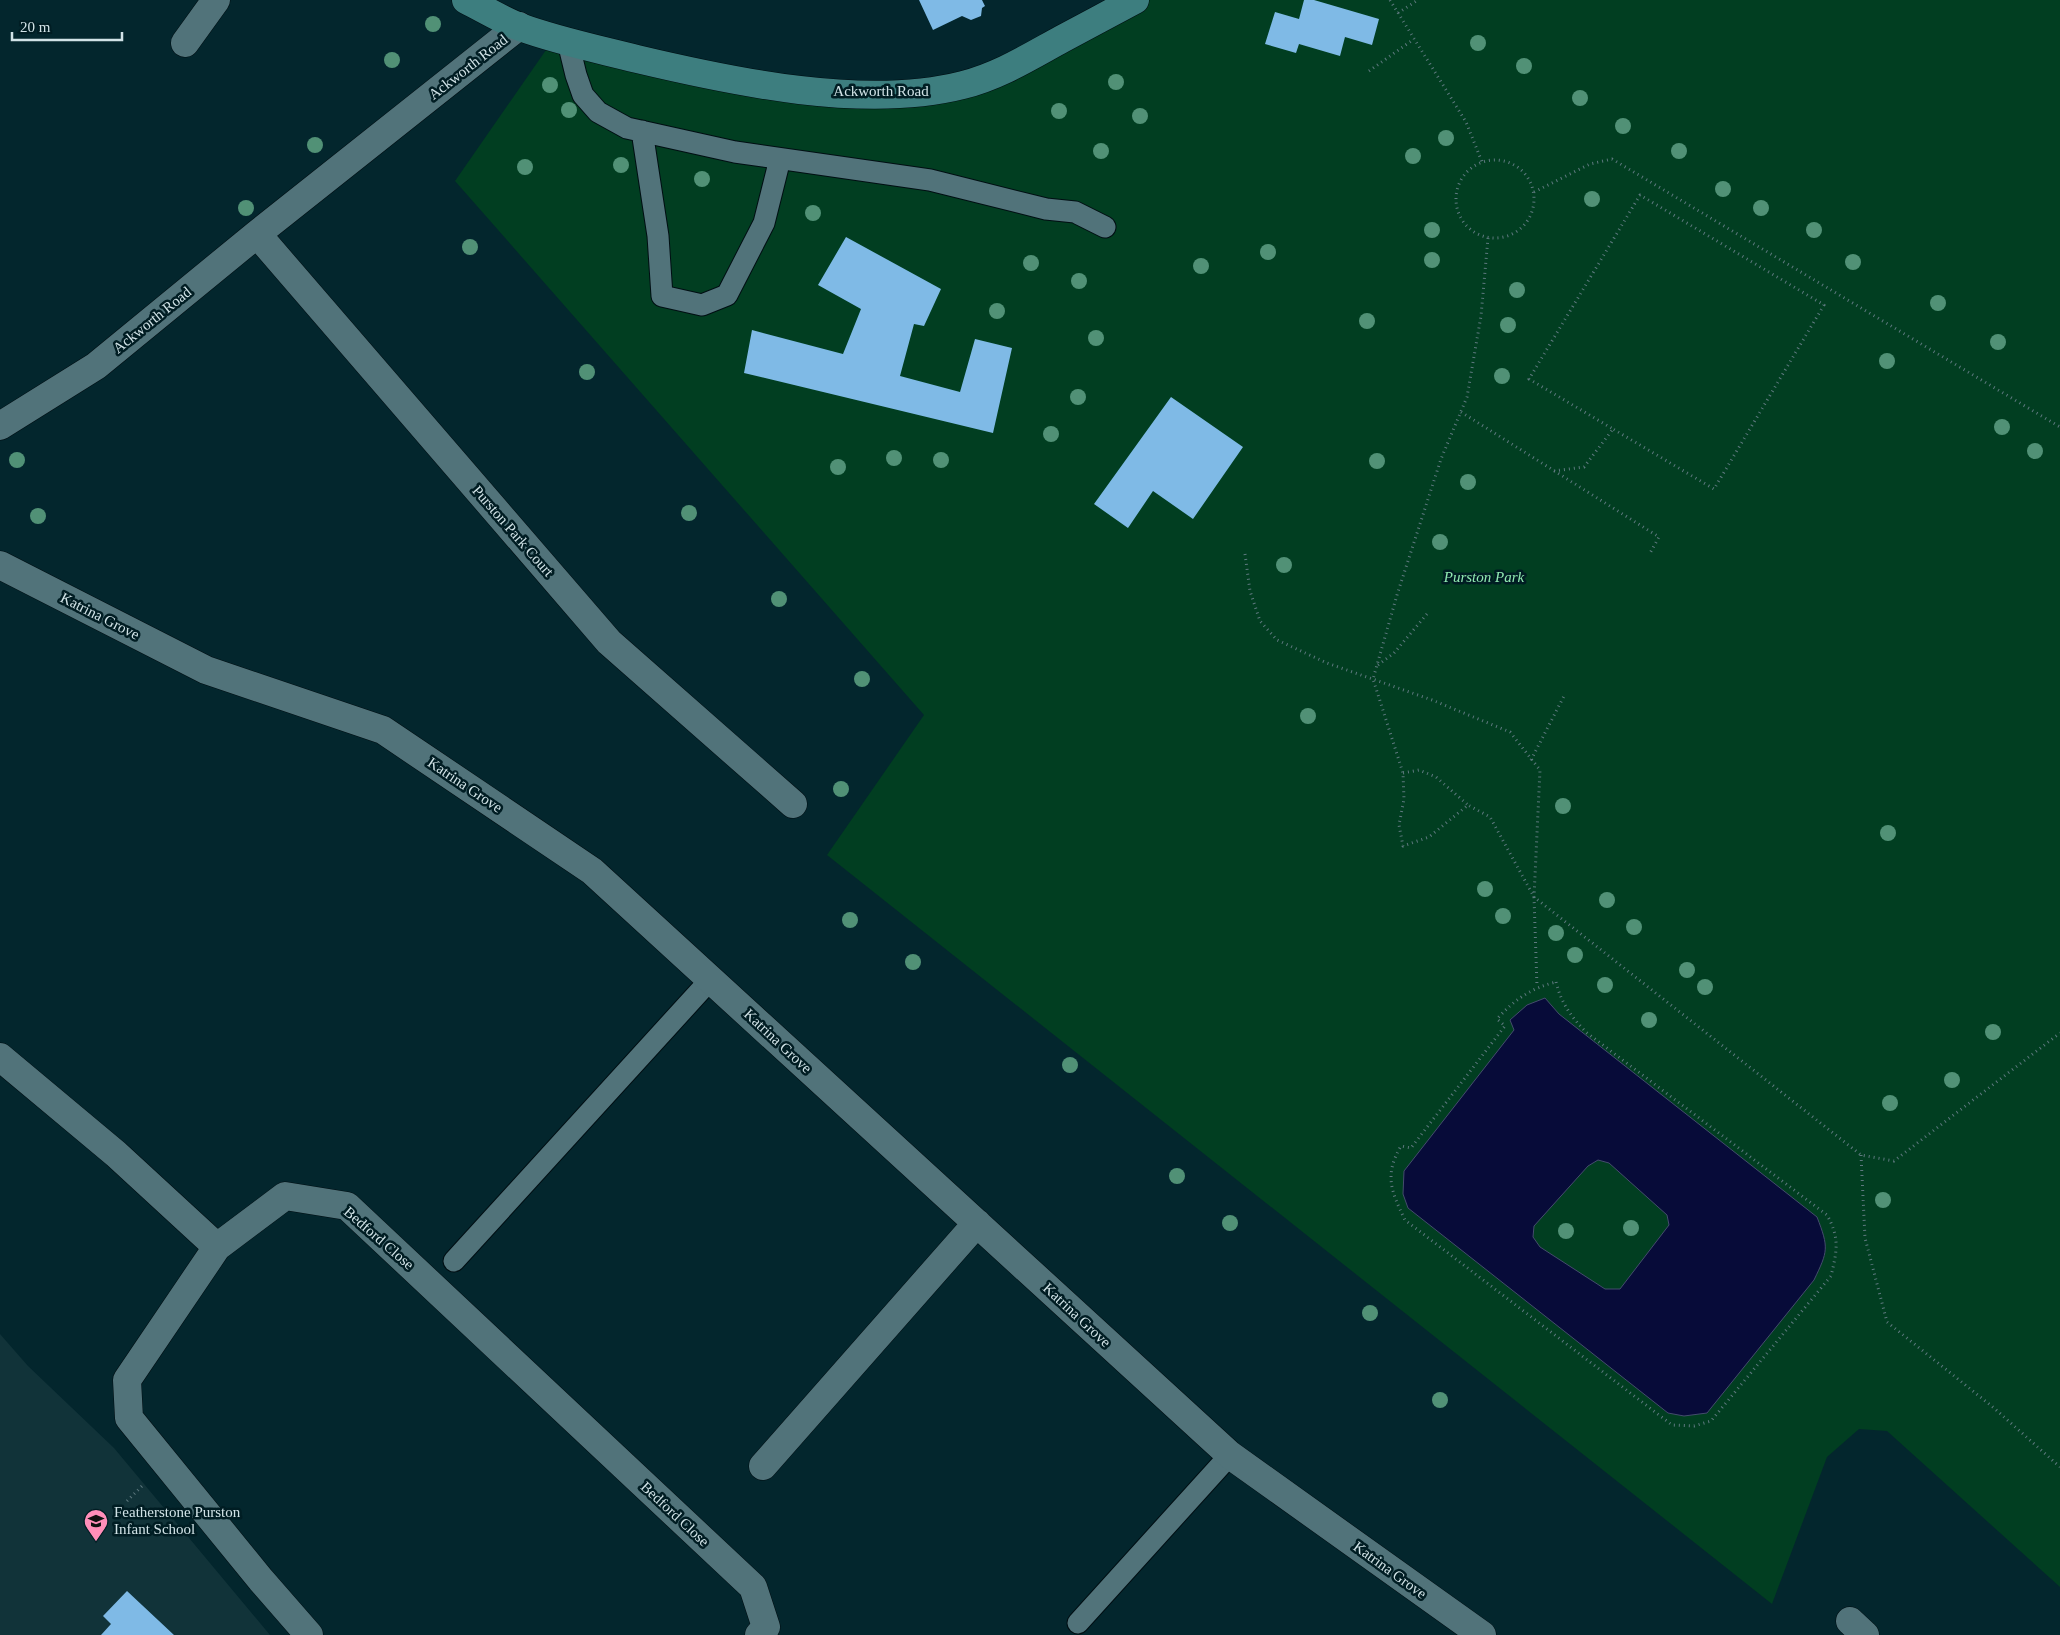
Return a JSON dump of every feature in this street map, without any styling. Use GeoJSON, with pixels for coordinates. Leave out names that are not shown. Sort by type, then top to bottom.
{"type":"FeatureCollection","features":[{"type":"Feature","properties":{"kind":"main road"},"geometry":{"type":"LineString","coordinates":[[466,0],[519,26]]}},
{"type":"Feature","properties":{"kind":"main road","name":"Ackworth Road"},"geometry":{"type":"LineString","coordinates":[[519,26],[568,42],[670,66],[785,87],[850,94],[924,94],[964,85],[1001,73],[1135,0]]}},
{"type":"Feature","properties":{"kind":"street"},"geometry":{"type":"LineString","coordinates":[[186,43],[216,0]]}},
{"type":"Feature","properties":{"kind":"street","name":"Ackworth Road"},"geometry":{"type":"LineString","coordinates":[[0,426],[96,366],[257,234],[519,26]]}},
{"type":"Feature","properties":{"kind":"street","name":"Purston Park Court"},"geometry":{"type":"LineString","coordinates":[[257,234],[609,642],[793,804]]}},
{"type":"Feature","properties":{"kind":"street","name":"Katrina Grove"},"geometry":{"type":"LineString","coordinates":[[0,565],[206,670],[383,730],[592,870],[1230,1455],[1482,1635]]}},
{"type":"Feature","properties":{"kind":"street"},"geometry":{"type":"LineString","coordinates":[[0,1057],[116,1154],[217,1248]]}},
{"type":"Feature","properties":{"kind":"street","name":"Bedford Close"},"geometry":{"type":"LineString","coordinates":[[309,1635],[261,1580],[129,1418],[127,1380],[217,1248],[285,1196],[347,1206],[753,1587],[768,1632]]}},
{"type":"Feature","properties":{"kind":"street"},"geometry":{"type":"LineString","coordinates":[[763,1466],[977,1223]]}},
{"type":"Feature","properties":{"kind":"lane"},"geometry":{"type":"LineString","coordinates":[[568,42],[583,95],[598,112],[627,128],[735,152],[930,180],[1046,209],[1075,212],[1105,227]]}},
{"type":"Feature","properties":{"kind":"lane"},"geometry":{"type":"LineString","coordinates":[[642,131],[658,236],[662,296],[702,305],[726,295],[731,287],[764,224],[780,159]]}},
{"type":"Feature","properties":{"kind":"lane"},"geometry":{"type":"LineString","coordinates":[[454,1261],[711,979]]}},
{"type":"Feature","properties":{"kind":"lane"},"geometry":{"type":"LineString","coordinates":[[1078,1623],[1230,1455]]}},
{"type":"Feature","properties":{"kind":"path"},"geometry":{"type":"LineString","coordinates":[[1390,0],[1466,122],[1482,162]]}},
{"type":"Feature","properties":{"kind":"path"},"geometry":{"type":"LineString","coordinates":[[1398,13],[1418,0]]}},
{"type":"Feature","properties":{"kind":"path"},"geometry":{"type":"LineString","coordinates":[[1369,71],[1414,39]]}},
{"type":"Feature","properties":{"kind":"path"},"geometry":{"type":"LineString","coordinates":[[1534,192],[1590,164],[1612,159],[2060,427]]}},
{"type":"Feature","properties":{"kind":"path"},"geometry":{"type":"LineString","coordinates":[[1496,160],[1509,162],[1523,171],[1529,180],[1534,192],[1534,205],[1531,217],[1523,227],[1513,234],[1501,238],[1488,238],[1476,234],[1466,226],[1459,215],[1456,202],[1457,190],[1462,178],[1470,168],[1482,162],[1496,160]]}},
{"type":"Feature","properties":{"kind":"path"},"geometry":{"type":"LineString","coordinates":[[1640,195],[1824,305],[1714,489],[1613,429],[1529,379],[1640,195]]}},
{"type":"Feature","properties":{"kind":"path"},"geometry":{"type":"LineString","coordinates":[[1468,805],[1429,837],[1403,846],[1399,825],[1404,799],[1403,773],[1373,679],[1397,595],[1441,459],[1468,397],[1481,316],[1488,238]]}},
{"type":"Feature","properties":{"kind":"path"},"geometry":{"type":"LineString","coordinates":[[1461,412],[1660,536],[1649,555]]}},
{"type":"Feature","properties":{"kind":"path"},"geometry":{"type":"LineString","coordinates":[[1554,471],[1584,467],[1613,429]]}},
{"type":"Feature","properties":{"kind":"path"},"geometry":{"type":"LineString","coordinates":[[1245,554],[1250,591],[1260,621],[1277,640],[1327,663],[1510,732],[1540,770],[1534,897],[1537,987]]}},
{"type":"Feature","properties":{"kind":"path"},"geometry":{"type":"LineString","coordinates":[[1377,666],[1394,653],[1427,614]]}},
{"type":"Feature","properties":{"kind":"path"},"geometry":{"type":"LineString","coordinates":[[1532,760],[1564,696]]}},
{"type":"Feature","properties":{"kind":"path"},"geometry":{"type":"LineString","coordinates":[[1403,773],[1419,770],[1436,777],[1468,805],[1490,817],[1534,897],[1860,1155],[1894,1161],[2060,1033]]}},
{"type":"Feature","properties":{"kind":"path"},"geometry":{"type":"LineString","coordinates":[[1556,982],[1560,996],[1573,1019],[1587,1033],[1827,1215],[1836,1230],[1836,1256],[1832,1276],[1711,1421],[1694,1426],[1672,1425],[1405,1220],[1398,1205],[1390,1179],[1393,1159],[1401,1146],[1411,1148],[1505,1026],[1497,1020],[1506,1008],[1537,987],[1556,982]]}},
{"type":"Feature","properties":{"kind":"path"},"geometry":{"type":"LineString","coordinates":[[1860,1155],[1865,1238],[1887,1322],[1994,1408],[2060,1467]]}},
{"type":"Feature","properties":{"kind":"shaded area"},"geometry":{"type":"Polygon","coordinates":[[[1545,998],[1559,1014],[1817,1217],[1824,1236],[1825,1249],[1822,1262],[1814,1280],[1707,1413],[1684,1416],[1668,1413],[1408,1208],[1403,1194],[1404,1171],[1514,1030],[1510,1020],[1527,1005],[1545,998]],[[1598,1160],[1588,1166],[1534,1226],[1533,1237],[1540,1247],[1605,1289],[1620,1289],[1669,1225],[1667,1215],[1609,1163],[1598,1160]]]}},
{"type":"Feature","properties":{"kind":"shaded area","name":"Featherstone Purston Infant School"},"geometry":{"type":"Polygon","coordinates":[[[0,1334],[28,1366],[114,1448],[270,1635],[0,1635],[0,1334]]]}},
{"type":"Feature","properties":{"kind":"green space","name":"Purston Park"},"geometry":{"type":"Polygon","coordinates":[[[1127,0],[2060,0],[2060,1587],[1887,1431],[1859,1429],[1827,1457],[1772,1604],[827,855],[924,715],[455,181],[555,37],[670,66],[923,94],[996,58],[1127,0]]]}},
{"type":"Feature","properties":{"kind":"building"},"geometry":{"type":"Polygon","coordinates":[[[919,0],[982,0],[985,6],[982,8],[981,16],[971,20],[962,16],[933,30],[919,0]]]}},
{"type":"Feature","properties":{"kind":"building"},"geometry":{"type":"Polygon","coordinates":[[[1304,0],[1314,0],[1379,19],[1372,45],[1345,37],[1340,56],[1299,44],[1296,53],[1265,44],[1275,12],[1299,19],[1304,0]]]}},
{"type":"Feature","properties":{"kind":"building"},"geometry":{"type":"Polygon","coordinates":[[[846,237],[941,289],[924,326],[914,324],[900,376],[960,392],[975,339],[1012,348],[993,433],[744,373],[752,330],[843,354],[861,309],[818,285],[846,237]]]}},
{"type":"Feature","properties":{"kind":"building"},"geometry":{"type":"Polygon","coordinates":[[[1171,397],[1243,447],[1193,519],[1153,491],[1128,528],[1094,504],[1171,397]]]}},
{"type":"Feature","properties":{"kind":"building"},"geometry":{"type":"Polygon","coordinates":[[[127,1591],[174,1635],[101,1635],[111,1624],[103,1616],[127,1591]]]}},
{"type":"Feature","properties":{"kind":"place","name":"Featherstone Purston Infant School"},"geometry":{"type":"Point","coordinates":[96,1542]}}]}
